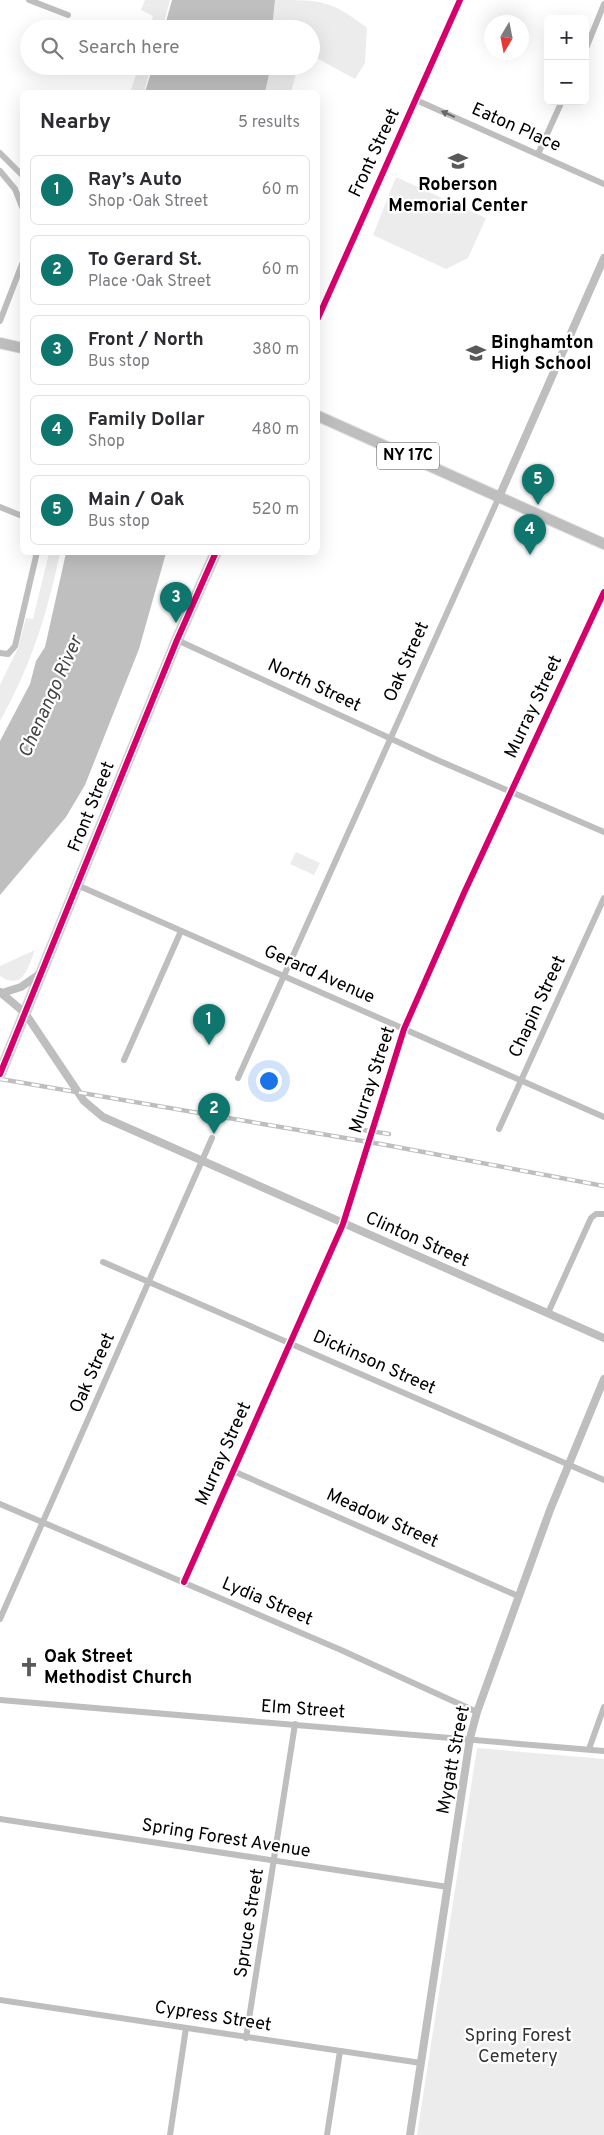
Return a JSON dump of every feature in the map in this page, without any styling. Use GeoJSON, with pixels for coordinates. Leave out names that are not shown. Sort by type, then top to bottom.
{"type":"FeatureCollection","features":[{"type":"Feature","properties":{"kind":"main road"},"geometry":{"type":"LineString","coordinates":[[0,344],[20,348]]}},
{"type":"Feature","properties":{"kind":"main road","name":"NY 17C"},"geometry":{"type":"LineString","coordinates":[[320,417],[604,544]]}},
{"type":"Feature","properties":{"kind":"main road","name":"Front Street"},"geometry":{"type":"LineString","coordinates":[[0,1074],[177,640],[215,555]]}},
{"type":"Feature","properties":{"kind":"street"},"geometry":{"type":"LineString","coordinates":[[29,0],[68,15]]}},
{"type":"Feature","properties":{"kind":"street","name":"Front Street"},"geometry":{"type":"LineString","coordinates":[[320,314],[460,0]]}},
{"type":"Feature","properties":{"kind":"street"},"geometry":{"type":"LineString","coordinates":[[589,41],[604,4]]}},
{"type":"Feature","properties":{"kind":"street","name":"Eaton Place"},"geometry":{"type":"LineString","coordinates":[[416,100],[604,184]]}},
{"type":"Feature","properties":{"kind":"street"},"geometry":{"type":"LineString","coordinates":[[538,154],[560,105]]}},
{"type":"Feature","properties":{"kind":"street"},"geometry":{"type":"LineString","coordinates":[[0,153],[20,173]]}},
{"type":"Feature","properties":{"kind":"street"},"geometry":{"type":"LineString","coordinates":[[0,171],[15,189],[20,202]]}},
{"type":"Feature","properties":{"kind":"street","name":"Oak Street"},"geometry":{"type":"LineString","coordinates":[[238,1078],[603,262]]}},
{"type":"Feature","properties":{"kind":"street"},"geometry":{"type":"LineString","coordinates":[[0,321],[20,269]]}},
{"type":"Feature","properties":{"kind":"street"},"geometry":{"type":"LineString","coordinates":[[0,507],[20,515]]}},
{"type":"Feature","properties":{"kind":"street"},"geometry":{"type":"LineString","coordinates":[[0,653],[8,654],[16,642],[36,555]]}},
{"type":"Feature","properties":{"kind":"street","name":"Murray Street"},"geometry":{"type":"LineString","coordinates":[[184,1582],[232,1470],[343,1224],[404,1030],[464,893],[604,592]]}},
{"type":"Feature","properties":{"kind":"street","name":"North Street"},"geometry":{"type":"LineString","coordinates":[[177,640],[604,832]]}},
{"type":"Feature","properties":{"kind":"street","name":"Gerard Avenue"},"geometry":{"type":"LineString","coordinates":[[76,885],[604,1117]]}},
{"type":"Feature","properties":{"kind":"street","name":"Chapin Street"},"geometry":{"type":"LineString","coordinates":[[499,1129],[604,898]]}},
{"type":"Feature","properties":{"kind":"street"},"geometry":{"type":"LineString","coordinates":[[124,1060],[181,931]]}},
{"type":"Feature","properties":{"kind":"street"},"geometry":{"type":"LineString","coordinates":[[1,993],[18,989],[41,973]]}},
{"type":"Feature","properties":{"kind":"street","name":"Clinton Street"},"geometry":{"type":"LineString","coordinates":[[1,993],[25,1013],[84,1101],[109,1121],[604,1338]]}},
{"type":"Feature","properties":{"kind":"street","name":"Oak Street"},"geometry":{"type":"LineString","coordinates":[[0,1620],[212,1138]]}},
{"type":"Feature","properties":{"kind":"street"},"geometry":{"type":"LineString","coordinates":[[548,1314],[591,1218],[596,1214],[604,1214]]}},
{"type":"Feature","properties":{"kind":"street","name":"Dickinson Street"},"geometry":{"type":"LineString","coordinates":[[104,1262],[604,1480]]}},
{"type":"Feature","properties":{"kind":"street","name":"Mygatt Street"},"geometry":{"type":"LineString","coordinates":[[410,2135],[470,1738],[477,1712],[518,1596],[568,1464],[604,1379]]}},
{"type":"Feature","properties":{"kind":"street","name":"Meadow Street"},"geometry":{"type":"LineString","coordinates":[[232,1470],[518,1596]]}},
{"type":"Feature","properties":{"kind":"street","name":"Lydia Street"},"geometry":{"type":"LineString","coordinates":[[0,1504],[184,1582],[477,1712]]}},
{"type":"Feature","properties":{"kind":"street","name":"Elm Street"},"geometry":{"type":"LineString","coordinates":[[0,1700],[470,1738],[604,1751]]}},
{"type":"Feature","properties":{"kind":"street"},"geometry":{"type":"LineString","coordinates":[[589,1749],[604,1706]]}},
{"type":"Feature","properties":{"kind":"street","name":"Spruce Street"},"geometry":{"type":"LineString","coordinates":[[246,2038],[275,1862],[295,1724]]}},
{"type":"Feature","properties":{"kind":"street","name":"Spring Forest Avenue"},"geometry":{"type":"LineString","coordinates":[[0,1819],[448,1888]]}},
{"type":"Feature","properties":{"kind":"street","name":"Cypress Street"},"geometry":{"type":"LineString","coordinates":[[0,2000],[421,2063]]}},
{"type":"Feature","properties":{"kind":"street"},"geometry":{"type":"LineString","coordinates":[[170,2135],[186,2028]]}},
{"type":"Feature","properties":{"kind":"street"},"geometry":{"type":"LineString","coordinates":[[327,2135],[340,2051]]}},
{"type":"Feature","properties":{"kind":"green space"},"geometry":{"type":"Polygon","coordinates":[[[145,0],[170,0],[164,20],[152,20],[153,16],[141,10],[145,0]]]}},
{"type":"Feature","properties":{"kind":"green space"},"geometry":{"type":"Polygon","coordinates":[[[275,0],[315,1],[334,7],[367,28],[365,63],[355,79],[320,60],[320,20],[273,20],[275,0]]]}},
{"type":"Feature","properties":{"kind":"green space"},"geometry":{"type":"Polygon","coordinates":[[[136,75],[149,75],[145,90],[131,90],[136,75]]]}},
{"type":"Feature","properties":{"kind":"green space"},"geometry":{"type":"Polygon","coordinates":[[[269,75],[296,75],[292,90],[265,90],[269,75]]]}},
{"type":"Feature","properties":{"kind":"green space"},"geometry":{"type":"Polygon","coordinates":[[[396,177],[486,218],[468,258],[446,269],[373,235],[396,177]]]}},
{"type":"Feature","properties":{"kind":"green space"},"geometry":{"type":"Polygon","coordinates":[[[49,555],[60,555],[37,639],[21,680],[0,721],[0,685],[18,648],[26,618],[33,619],[49,555]]]}},
{"type":"Feature","properties":{"kind":"green space"},"geometry":{"type":"Polygon","coordinates":[[[296,852],[320,863],[314,875],[290,864],[296,852]]]}},
{"type":"Feature","properties":{"kind":"green space"},"geometry":{"type":"Polygon","coordinates":[[[35,950],[27,970],[19,979],[14,981],[0,976],[0,966],[35,950]]]}},
{"type":"Feature","properties":{"kind":"green space","name":"Spring Forest Cemetery"},"geometry":{"type":"Polygon","coordinates":[[[477,1748],[604,1759],[604,2135],[417,2135],[477,1748]]]}},
{"type":"Feature","properties":{"kind":"water"},"geometry":{"type":"Polygon","coordinates":[[[172,0],[275,0],[273,20],[166,20],[172,0]]]}},
{"type":"Feature","properties":{"kind":"water"},"geometry":{"type":"Polygon","coordinates":[[[150,75],[269,75],[265,90],[146,90],[150,75]]]}},
{"type":"Feature","properties":{"kind":"water","name":"Chenango River"},"geometry":{"type":"Polygon","coordinates":[[[66,555],[165,555],[139,649],[85,785],[66,817],[0,895],[0,741],[30,684],[36,661],[45,647],[66,555]]]}},
{"type":"Feature","properties":{"kind":"railway"},"geometry":{"type":"LineString","coordinates":[[0,1079],[386,1145],[604,1186]]}},
{"type":"Feature","properties":{"kind":"railway"},"geometry":{"type":"LineString","coordinates":[[351,1128],[389,1134]]}},
{"type":"Feature","properties":{"kind":"cycle path"},"geometry":{"type":"LineString","coordinates":[[320,314],[460,0]]}},
{"type":"Feature","properties":{"kind":"cycle path"},"geometry":{"type":"LineString","coordinates":[[0,1074],[177,640],[215,555]]}},
{"type":"Feature","properties":{"kind":"cycle path"},"geometry":{"type":"LineString","coordinates":[[184,1582],[343,1224],[404,1029],[464,893],[604,592]]}},
{"type":"Feature","properties":{"kind":"place","name":"Roberson Memorial Center"},"geometry":{"type":"Point","coordinates":[458,161]}},
{"type":"Feature","properties":{"kind":"place","name":"Binghamton High School"},"geometry":{"type":"Point","coordinates":[476,353]}},
{"type":"Feature","properties":{"kind":"place","name":"Main / Oak"},"geometry":{"type":"Point","coordinates":[538,505]}},
{"type":"Feature","properties":{"kind":"place","name":"Family Dollar"},"geometry":{"type":"Point","coordinates":[530,555]}},
{"type":"Feature","properties":{"kind":"place","name":"Front / North"},"geometry":{"type":"Point","coordinates":[176,623]}},
{"type":"Feature","properties":{"kind":"place","name":"Ray’s Auto"},"geometry":{"type":"Point","coordinates":[209,1045]}},
{"type":"Feature","properties":{"kind":"place","name":"To Gerard St."},"geometry":{"type":"Point","coordinates":[214,1134]}},
{"type":"Feature","properties":{"kind":"place","name":"Oak Street Methodist Church"},"geometry":{"type":"Point","coordinates":[29,1667]}}]}
